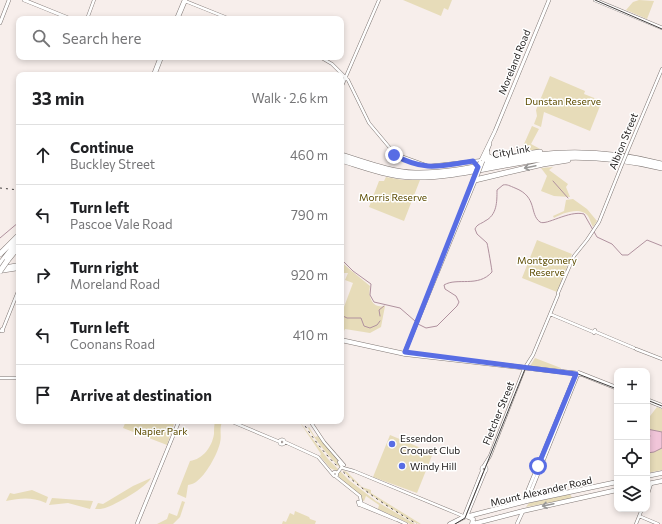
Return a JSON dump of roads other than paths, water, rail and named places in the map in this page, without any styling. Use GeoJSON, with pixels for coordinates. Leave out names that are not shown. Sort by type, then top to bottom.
{"type":"FeatureCollection","features":[{"type":"Feature","properties":{"kind":"highway"},"geometry":{"type":"LineString","coordinates":[[178,16],[185,0]]}},
{"type":"Feature","properties":{"kind":"highway"},"geometry":{"type":"LineString","coordinates":[[155,72],[160,60]]}},
{"type":"Feature","properties":{"kind":"highway"},"geometry":{"type":"LineString","coordinates":[[479,161],[491,158],[561,151],[597,154]]}},
{"type":"Feature","properties":{"kind":"highway"},"geometry":{"type":"LineString","coordinates":[[487,152],[488,156],[491,158]]}},
{"type":"Feature","properties":{"kind":"highway","name":"CityLink"},"geometry":{"type":"LineString","coordinates":[[344,157],[388,169],[415,173],[457,170],[548,154],[597,154],[631,157],[662,164]]}},
{"type":"Feature","properties":{"kind":"highway","name":"CityLink"},"geometry":{"type":"LineString","coordinates":[[344,161],[392,175],[420,177],[454,174],[537,160],[573,157],[610,159],[662,168]]}},
{"type":"Feature","properties":{"kind":"highway"},"geometry":{"type":"LineString","coordinates":[[476,174],[485,177],[559,161],[610,159]]}},
{"type":"Feature","properties":{"kind":"highway"},"geometry":{"type":"LineString","coordinates":[[0,249],[16,236]]}},
{"type":"Feature","properties":{"kind":"highway"},"geometry":{"type":"LineString","coordinates":[[0,254],[16,237]]}},
{"type":"Feature","properties":{"kind":"highway"},"geometry":{"type":"LineString","coordinates":[[0,270],[3,262],[16,244]]}},
{"type":"Feature","properties":{"kind":"highway"},"geometry":{"type":"LineString","coordinates":[[3,262],[16,249]]}},
{"type":"Feature","properties":{"kind":"highway"},"geometry":{"type":"LineString","coordinates":[[3,262],[16,252]]}},
{"type":"Feature","properties":{"kind":"main road"},"geometry":{"type":"LineString","coordinates":[[0,23],[9,0]]}},
{"type":"Feature","properties":{"kind":"main road"},"geometry":{"type":"LineString","coordinates":[[24,0],[64,16]]}},
{"type":"Feature","properties":{"kind":"main road","name":"Moreland Road"},"geometry":{"type":"LineString","coordinates":[[463,208],[476,174],[479,161],[487,152],[549,0]]}},
{"type":"Feature","properties":{"kind":"main road"},"geometry":{"type":"LineString","coordinates":[[596,0],[662,28]]}},
{"type":"Feature","properties":{"kind":"main road","name":"Moreland Road"},"geometry":{"type":"LineString","coordinates":[[403,353],[463,208],[476,174],[479,161],[495,131]]}},
{"type":"Feature","properties":{"kind":"main road"},"geometry":{"type":"LineString","coordinates":[[0,270],[16,268]]}},
{"type":"Feature","properties":{"kind":"main road"},"geometry":{"type":"LineString","coordinates":[[344,341],[403,353],[551,370],[570,370],[614,387]]}},
{"type":"Feature","properties":{"kind":"main road"},"geometry":{"type":"LineString","coordinates":[[516,524],[578,373]]}},
{"type":"Feature","properties":{"kind":"main road"},"geometry":{"type":"LineString","coordinates":[[650,401],[662,406]]}},
{"type":"Feature","properties":{"kind":"main road"},"geometry":{"type":"LineString","coordinates":[[136,524],[177,424]]}},
{"type":"Feature","properties":{"kind":"main road"},"geometry":{"type":"LineString","coordinates":[[650,476],[662,473]]}},
{"type":"Feature","properties":{"kind":"main road"},"geometry":{"type":"LineString","coordinates":[[650,483],[662,481]]}},
{"type":"Feature","properties":{"kind":"main road","name":"Mount Alexander Road"},"geometry":{"type":"LineString","coordinates":[[466,516],[614,483]]}},
{"type":"Feature","properties":{"kind":"main road"},"geometry":{"type":"LineString","coordinates":[[599,486],[600,494]]}},
{"type":"Feature","properties":{"kind":"main road","name":"Mount Alexander Road"},"geometry":{"type":"LineString","coordinates":[[472,524],[521,511],[614,491]]}},
{"type":"Feature","properties":{"kind":"main road"},"geometry":{"type":"LineString","coordinates":[[572,492],[574,500]]}},
{"type":"Feature","properties":{"kind":"main road"},"geometry":{"type":"LineString","coordinates":[[484,513],[486,520]]}},
{"type":"Feature","properties":{"kind":"main road"},"geometry":{"type":"LineString","coordinates":[[450,524],[466,516],[473,520],[472,524]]}},
{"type":"Feature","properties":{"kind":"main road"},"geometry":{"type":"LineString","coordinates":[[459,519],[458,522],[461,524]]}},
{"type":"Feature","properties":{"kind":"street"},"geometry":{"type":"LineString","coordinates":[[88,16],[94,0]]}},
{"type":"Feature","properties":{"kind":"street"},"geometry":{"type":"LineString","coordinates":[[185,0],[223,16]]}},
{"type":"Feature","properties":{"kind":"street"},"geometry":{"type":"LineString","coordinates":[[344,82],[379,0]]}},
{"type":"Feature","properties":{"kind":"street"},"geometry":{"type":"LineString","coordinates":[[325,60],[340,72]]}},
{"type":"Feature","properties":{"kind":"street","name":"Albion Street"},"geometry":{"type":"LineString","coordinates":[[533,355],[574,256],[590,236],[600,219],[662,69]]}},
{"type":"Feature","properties":{"kind":"street"},"geometry":{"type":"LineString","coordinates":[[346,78],[368,124],[394,155],[428,168],[479,161]]}},
{"type":"Feature","properties":{"kind":"street"},"geometry":{"type":"LineString","coordinates":[[344,84],[347,83],[351,86]]}},
{"type":"Feature","properties":{"kind":"street"},"geometry":{"type":"LineString","coordinates":[[2,331],[16,296]]}},
{"type":"Feature","properties":{"kind":"street"},"geometry":{"type":"LineString","coordinates":[[550,314],[662,359]]}},
{"type":"Feature","properties":{"kind":"street","name":"Fletcher Street"},"geometry":{"type":"LineString","coordinates":[[466,516],[525,367],[533,355]]}},
{"type":"Feature","properties":{"kind":"street"},"geometry":{"type":"LineString","coordinates":[[0,378],[16,378]]}},
{"type":"Feature","properties":{"kind":"street"},"geometry":{"type":"LineString","coordinates":[[238,424],[318,457],[336,474],[340,481],[358,495],[360,503],[406,524]]}},
{"type":"Feature","properties":{"kind":"street"},"geometry":{"type":"LineString","coordinates":[[312,424],[344,467],[466,516]]}},
{"type":"Feature","properties":{"kind":"street"},"geometry":{"type":"LineString","coordinates":[[336,474],[344,467]]}},
{"type":"Feature","properties":{"kind":"street"},"geometry":{"type":"LineString","coordinates":[[636,524],[641,512]]}},
{"type":"Feature","properties":{"kind":"street"},"geometry":{"type":"LineString","coordinates":[[639,516],[658,524]]}},
{"type":"Feature","properties":{"kind":"waterway"},"geometry":{"type":"LineString","coordinates":[[553,181],[568,198]]}},
{"type":"Feature","properties":{"kind":"waterway"},"geometry":{"type":"LineString","coordinates":[[418,324],[426,328],[437,326],[457,306],[459,302],[456,296],[445,289],[444,285],[455,282],[480,280],[492,272],[487,243],[477,234],[475,229],[494,212],[496,208],[497,190],[503,185],[515,188],[527,196],[535,215],[540,222],[543,223],[572,214],[584,214],[597,237],[612,244],[622,255],[628,255],[647,240],[662,246]]}},
{"type":"Feature","properties":{"kind":"waterway"},"geometry":{"type":"LineString","coordinates":[[0,238],[16,225]]}},
{"type":"Feature","properties":{"kind":"waterway"},"geometry":{"type":"LineString","coordinates":[[344,262],[353,271],[371,284],[370,295],[374,302],[400,308],[415,321]]}},
{"type":"Feature","properties":{"kind":"waterway"},"geometry":{"type":"LineString","coordinates":[[380,316],[379,310],[384,306]]}},
{"type":"Feature","properties":{"kind":"waterway"},"geometry":{"type":"LineString","coordinates":[[344,316],[347,318],[361,318],[364,326],[370,328],[377,325],[380,321]]}},
{"type":"Feature","properties":{"kind":"tram line"},"geometry":{"type":"LineString","coordinates":[[595,0],[662,29]]}},
{"type":"Feature","properties":{"kind":"tram line"},"geometry":{"type":"LineString","coordinates":[[455,524],[465,518],[525,369],[530,368],[578,374],[614,388]]}},
{"type":"Feature","properties":{"kind":"tram line"},"geometry":{"type":"LineString","coordinates":[[650,401],[662,406]]}},
{"type":"Feature","properties":{"kind":"railway"},"geometry":{"type":"LineString","coordinates":[[0,188],[16,190]]}},
{"type":"Feature","properties":{"kind":"railway"},"geometry":{"type":"LineString","coordinates":[[304,424],[326,454],[339,468],[367,492],[417,524]]}},
{"type":"Feature","properties":{"kind":"place","name":"Essendon Croquet Club"},"geometry":{"type":"Point","coordinates":[392,444]}},
{"type":"Feature","properties":{"kind":"place","name":"Windy Hill"},"geometry":{"type":"Point","coordinates":[402,466]}},
{"type":"Feature","properties":{"kind":"park label","name":"Dunstan Reserve"},"geometry":{"type":"Point","coordinates":[563,101]}},
{"type":"Feature","properties":{"kind":"park label","name":"Morris Reserve"},"geometry":{"type":"Point","coordinates":[393,197]}},
{"type":"Feature","properties":{"kind":"park label","name":"Montgomery Reserve"},"geometry":{"type":"Point","coordinates":[547,266]}},
{"type":"Feature","properties":{"kind":"park label","name":"Napier Park"},"geometry":{"type":"Point","coordinates":[161,431]}}]}
